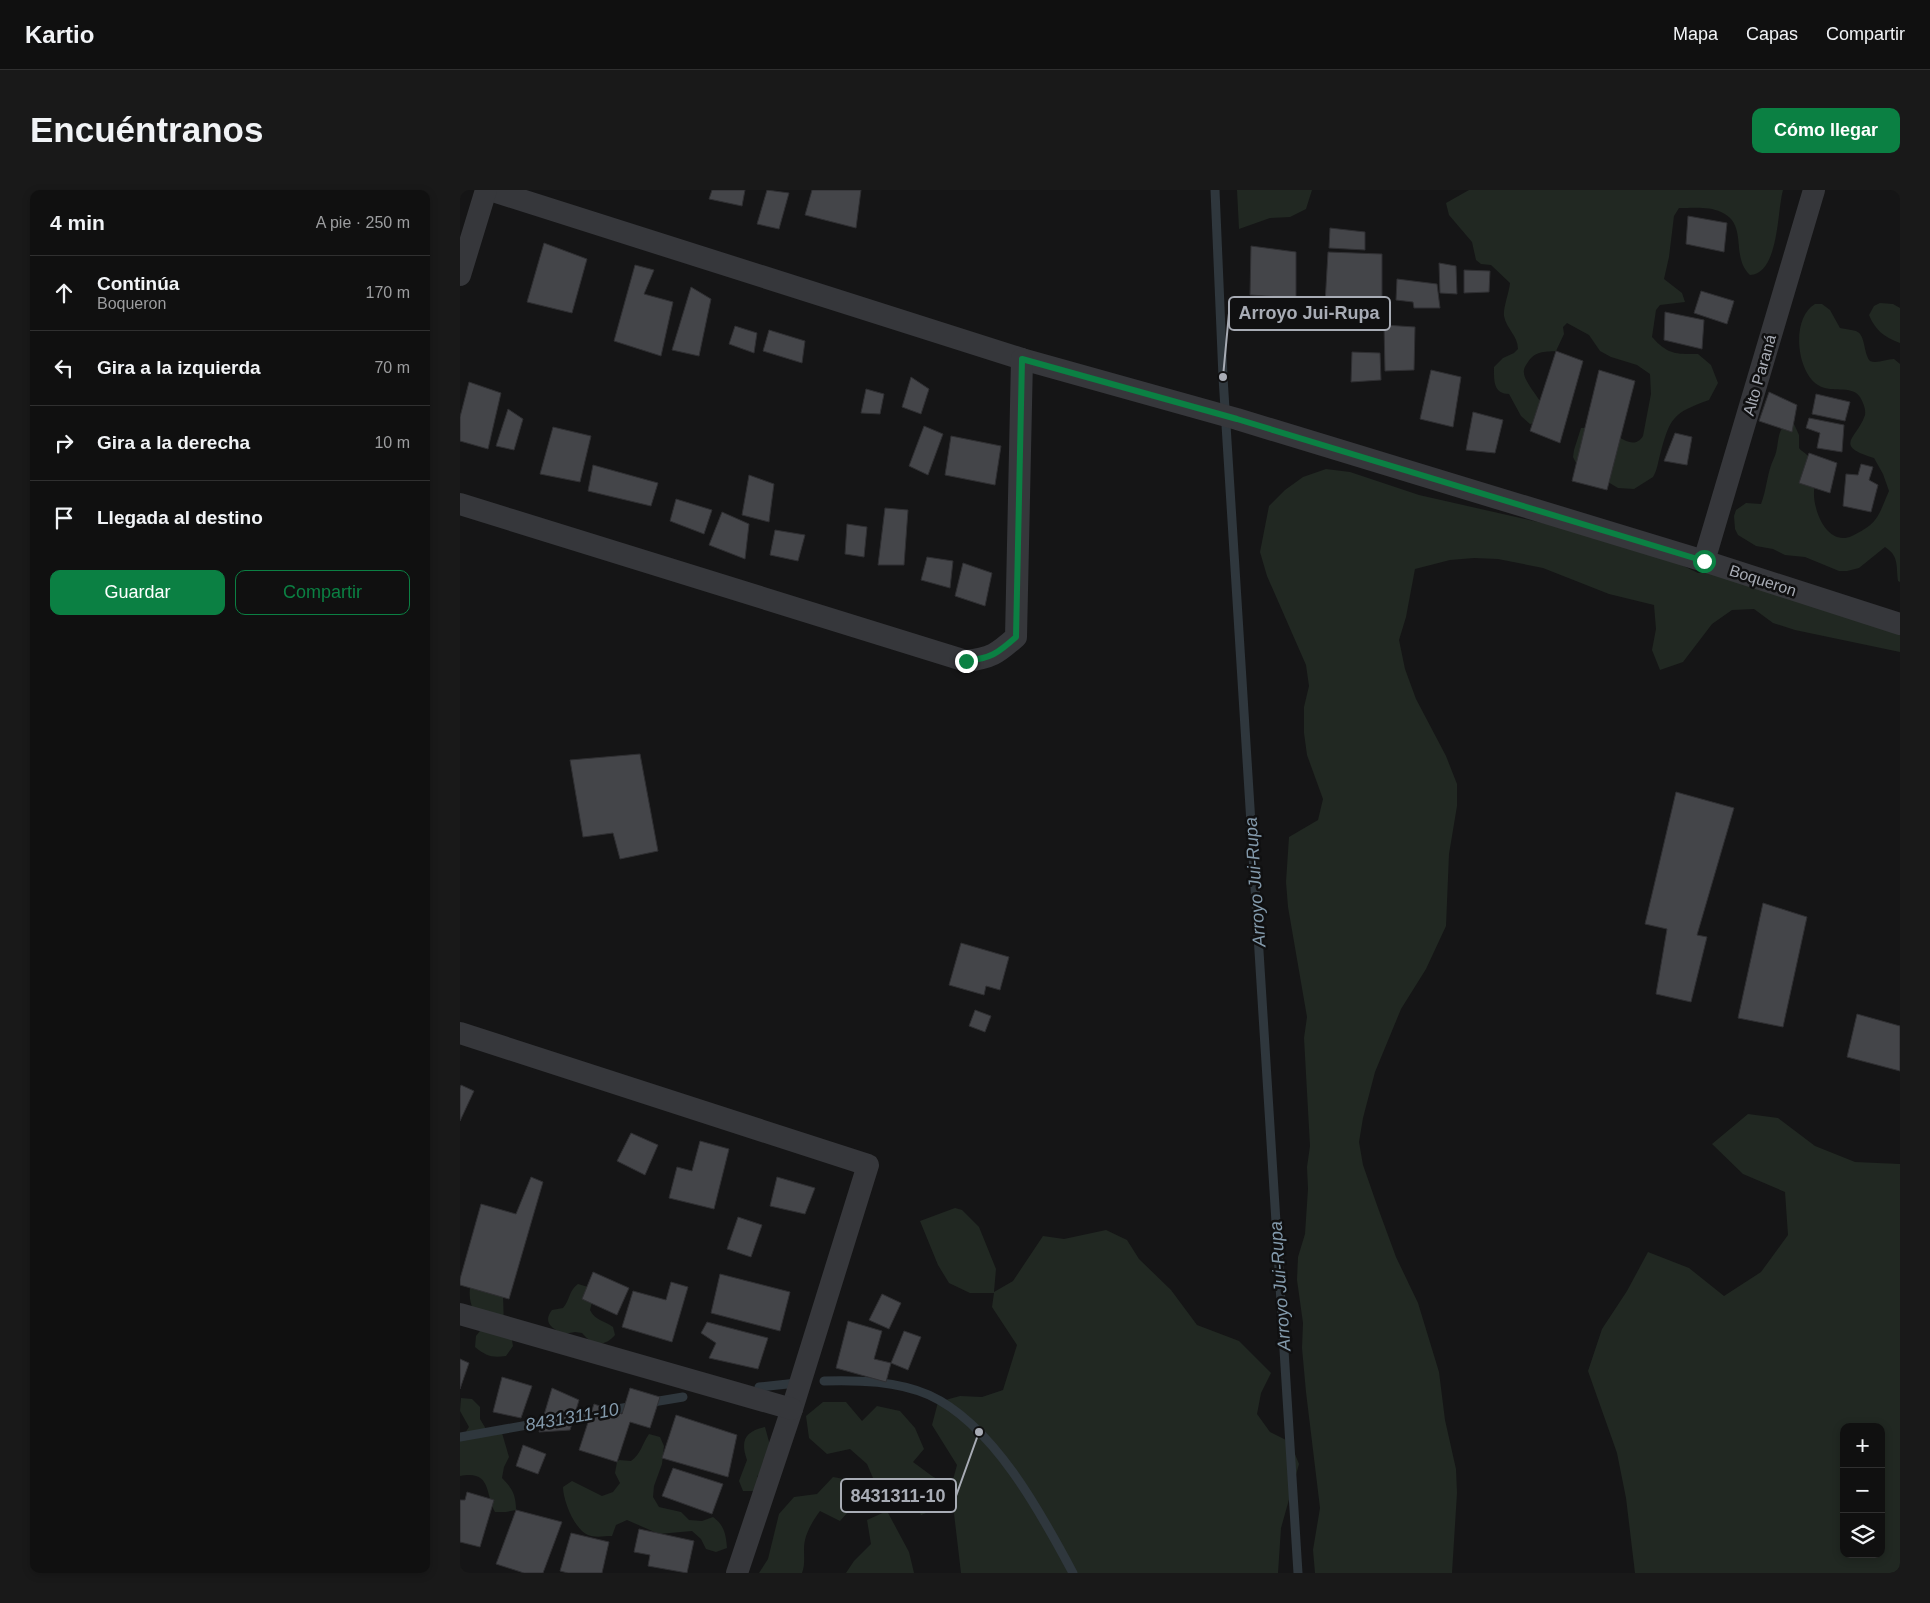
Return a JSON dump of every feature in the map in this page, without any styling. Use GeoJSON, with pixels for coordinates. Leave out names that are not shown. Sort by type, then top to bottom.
{"type":"FeatureCollection","features":[{"type":"Feature","properties":{"kind":"street"},"geometry":{"type":"LineString","coordinates":[[460,275],[488,190]]}},
{"type":"Feature","properties":{"kind":"street","name":"Boqueron"},"geometry":{"type":"LineString","coordinates":[[488,190],[1022,359],[1237,419],[1704,561],[1900,624]]}},
{"type":"Feature","properties":{"kind":"street","name":"Alto Paraná"},"geometry":{"type":"LineString","coordinates":[[1704,561],[1814,190]]}},
{"type":"Feature","properties":{"kind":"street"},"geometry":{"type":"LineString","coordinates":[[460,504],[966,661],[984,659],[997,654],[1016,637],[1022,359]]}},
{"type":"Feature","properties":{"kind":"street"},"geometry":{"type":"LineString","coordinates":[[460,1033],[868,1165],[792,1409],[737,1573]]}},
{"type":"Feature","properties":{"kind":"street"},"geometry":{"type":"LineString","coordinates":[[460,1314],[792,1409]]}},
{"type":"Feature","properties":{"kind":"shaded area"},"geometry":{"type":"Polygon","coordinates":[[[1237,190],[1312,190],[1306,209],[1290,217],[1270,218],[1239,229],[1237,190]]]}},
{"type":"Feature","properties":{"kind":"shaded area"},"geometry":{"type":"Polygon","coordinates":[[[1469,190],[1783,190],[1772,253],[1767,264],[1759,272],[1750,275],[1744,268],[1741,259],[1735,224],[1729,217],[1716,210],[1700,208],[1679,208],[1674,216],[1664,279],[1682,293],[1685,302],[1660,305],[1656,310],[1652,337],[1663,347],[1673,352],[1698,354],[1711,365],[1718,383],[1709,400],[1680,413],[1670,424],[1653,477],[1634,489],[1618,488],[1576,463],[1573,457],[1581,428],[1602,429],[1630,442],[1639,441],[1643,436],[1651,394],[1650,374],[1637,365],[1611,357],[1600,351],[1589,335],[1567,323],[1563,327],[1564,334],[1556,351],[1537,354],[1531,358],[1524,369],[1527,381],[1544,408],[1536,423],[1530,424],[1521,416],[1509,394],[1500,392],[1497,389],[1494,367],[1503,358],[1518,349],[1516,340],[1504,316],[1510,283],[1491,265],[1481,264],[1476,260],[1472,242],[1449,215],[1446,203],[1469,190]]]}},
{"type":"Feature","properties":{"kind":"shaded area"},"geometry":{"type":"Polygon","coordinates":[[[1880,303],[1893,304],[1900,308],[1900,343],[1881,332],[1871,320],[1869,315],[1874,306],[1880,303]]]}},
{"type":"Feature","properties":{"kind":"shaded area"},"geometry":{"type":"Polygon","coordinates":[[[1815,304],[1822,304],[1830,310],[1840,328],[1859,333],[1870,361],[1894,359],[1900,364],[1900,582],[1898,581],[1895,557],[1885,547],[1859,568],[1839,571],[1805,557],[1785,555],[1773,549],[1756,546],[1738,535],[1735,529],[1734,516],[1736,510],[1746,503],[1761,504],[1776,453],[1779,434],[1788,422],[1794,424],[1799,435],[1799,448],[1808,457],[1812,466],[1815,478],[1814,500],[1816,508],[1823,525],[1829,532],[1843,538],[1852,536],[1868,527],[1880,513],[1889,491],[1883,474],[1874,458],[1861,453],[1851,445],[1853,436],[1865,415],[1860,397],[1851,391],[1823,388],[1811,378],[1805,368],[1799,345],[1800,332],[1802,321],[1807,311],[1815,304]]]}},
{"type":"Feature","properties":{"kind":"shaded area"},"geometry":{"type":"Polygon","coordinates":[[[1326,469],[1350,472],[1419,495],[1560,527],[1657,553],[1698,573],[1720,571],[1900,618],[1900,652],[1795,630],[1773,623],[1754,609],[1732,610],[1712,624],[1683,662],[1660,670],[1652,650],[1656,629],[1654,605],[1609,594],[1543,568],[1498,559],[1450,560],[1415,569],[1406,617],[1399,640],[1405,669],[1416,699],[1446,756],[1457,784],[1457,806],[1449,854],[1446,926],[1426,969],[1401,1009],[1375,1072],[1359,1142],[1363,1165],[1396,1257],[1418,1303],[1439,1372],[1445,1420],[1456,1469],[1457,1493],[1452,1573],[1315,1573],[1313,1550],[1320,1508],[1306,1392],[1302,1348],[1303,1323],[1297,1280],[1298,1257],[1305,1234],[1308,1189],[1307,1167],[1310,1146],[1304,1038],[1307,1017],[1288,907],[1286,882],[1289,837],[1318,820],[1323,799],[1307,755],[1304,733],[1304,707],[1309,686],[1306,665],[1267,576],[1260,552],[1269,506],[1285,490],[1303,477],[1326,469]]]}},
{"type":"Feature","properties":{"kind":"shaded area"},"geometry":{"type":"Polygon","coordinates":[[[1748,1114],[1778,1118],[1815,1146],[1855,1162],[1900,1164],[1900,1573],[1635,1573],[1626,1498],[1617,1453],[1588,1371],[1602,1329],[1627,1291],[1648,1252],[1689,1268],[1724,1296],[1761,1272],[1788,1235],[1785,1192],[1743,1174],[1712,1144],[1748,1114]]]}},
{"type":"Feature","properties":{"kind":"shaded area"},"geometry":{"type":"Polygon","coordinates":[[[955,1208],[962,1210],[979,1227],[996,1269],[994,1292],[1013,1281],[1043,1236],[1064,1239],[1106,1230],[1127,1240],[1139,1259],[1171,1290],[1197,1325],[1239,1341],[1271,1373],[1261,1393],[1257,1414],[1270,1432],[1290,1442],[1299,1464],[1281,1528],[1278,1573],[961,1573],[951,1488],[944,1506],[921,1515],[912,1495],[898,1479],[876,1485],[867,1464],[850,1449],[827,1454],[809,1438],[806,1416],[823,1402],[846,1402],[862,1421],[877,1406],[900,1411],[915,1428],[924,1449],[913,1462],[951,1487],[957,1465],[932,1425],[938,1402],[960,1396],[982,1397],[1003,1390],[1017,1345],[992,1307],[994,1293],[970,1293],[949,1283],[938,1265],[920,1221],[955,1208]]]}},
{"type":"Feature","properties":{"kind":"shaded area"},"geometry":{"type":"Polygon","coordinates":[[[481,1284],[503,1295],[504,1326],[511,1335],[513,1346],[506,1356],[489,1356],[475,1347],[476,1336],[483,1327],[471,1304],[470,1288],[481,1284]]]}},
{"type":"Feature","properties":{"kind":"shaded area"},"geometry":{"type":"Polygon","coordinates":[[[578,1284],[588,1287],[593,1298],[590,1310],[592,1314],[613,1327],[615,1335],[607,1342],[594,1342],[582,1333],[564,1334],[550,1325],[548,1319],[552,1310],[563,1308],[573,1289],[578,1284]]]}},
{"type":"Feature","properties":{"kind":"shaded area"},"geometry":{"type":"Polygon","coordinates":[[[461,1398],[472,1399],[480,1407],[480,1419],[486,1429],[492,1427],[502,1433],[509,1457],[504,1467],[502,1478],[513,1492],[516,1510],[495,1512],[486,1485],[482,1480],[470,1475],[460,1476],[460,1437],[463,1436],[469,1427],[460,1411],[461,1398]]]}},
{"type":"Feature","properties":{"kind":"shaded area"},"geometry":{"type":"Polygon","coordinates":[[[765,1427],[771,1449],[767,1472],[757,1476],[759,1479],[755,1491],[743,1491],[739,1481],[747,1460],[744,1442],[753,1431],[765,1427]]]}},
{"type":"Feature","properties":{"kind":"shaded area"},"geometry":{"type":"Polygon","coordinates":[[[649,1434],[660,1437],[664,1446],[662,1464],[654,1486],[653,1497],[659,1507],[681,1512],[689,1520],[702,1521],[713,1517],[724,1530],[727,1548],[716,1552],[706,1549],[701,1539],[692,1531],[659,1534],[627,1520],[616,1525],[612,1536],[588,1535],[578,1527],[567,1506],[563,1487],[572,1481],[602,1496],[613,1492],[620,1483],[615,1473],[617,1462],[619,1460],[631,1461],[639,1452],[649,1434]]]}},
{"type":"Feature","properties":{"kind":"shaded area"},"geometry":{"type":"Polygon","coordinates":[[[833,1477],[855,1481],[856,1503],[840,1521],[820,1511],[811,1524],[805,1539],[802,1573],[759,1573],[768,1559],[779,1514],[794,1497],[817,1494],[833,1477]]]}},
{"type":"Feature","properties":{"kind":"shaded area"},"geometry":{"type":"Polygon","coordinates":[[[887,1511],[909,1552],[914,1573],[846,1573],[854,1561],[871,1544],[867,1520],[887,1511]]]}},
{"type":"Feature","properties":{"kind":"building"},"geometry":{"type":"Polygon","coordinates":[[[712,190],[745,190],[742,206],[709,199],[712,190]]]}},
{"type":"Feature","properties":{"kind":"building"},"geometry":{"type":"Polygon","coordinates":[[[767,190],[789,193],[779,229],[757,224],[767,190]]]}},
{"type":"Feature","properties":{"kind":"building"},"geometry":{"type":"Polygon","coordinates":[[[812,190],[861,190],[856,228],[805,215],[812,190]]]}},
{"type":"Feature","properties":{"kind":"building"},"geometry":{"type":"Polygon","coordinates":[[[1688,216],[1727,223],[1724,252],[1686,244],[1688,216]]]}},
{"type":"Feature","properties":{"kind":"building"},"geometry":{"type":"Polygon","coordinates":[[[1330,228],[1365,232],[1365,250],[1329,248],[1330,228]]]}},
{"type":"Feature","properties":{"kind":"building"},"geometry":{"type":"Polygon","coordinates":[[[544,243],[587,259],[572,313],[527,302],[544,243]]]}},
{"type":"Feature","properties":{"kind":"building"},"geometry":{"type":"Polygon","coordinates":[[[1251,246],[1296,252],[1296,298],[1250,295],[1251,246]]]}},
{"type":"Feature","properties":{"kind":"building"},"geometry":{"type":"Polygon","coordinates":[[[1328,252],[1382,254],[1382,311],[1325,304],[1328,252]]]}},
{"type":"Feature","properties":{"kind":"building"},"geometry":{"type":"Polygon","coordinates":[[[1439,263],[1456,266],[1457,294],[1440,293],[1439,263]]]}},
{"type":"Feature","properties":{"kind":"building"},"geometry":{"type":"Polygon","coordinates":[[[635,265],[654,270],[644,294],[673,302],[661,356],[614,341],[635,265]]]}},
{"type":"Feature","properties":{"kind":"building"},"geometry":{"type":"Polygon","coordinates":[[[1464,270],[1490,271],[1489,292],[1464,293],[1464,270]]]}},
{"type":"Feature","properties":{"kind":"building"},"geometry":{"type":"Polygon","coordinates":[[[1397,279],[1437,284],[1440,308],[1414,308],[1413,302],[1396,300],[1397,279]]]}},
{"type":"Feature","properties":{"kind":"building"},"geometry":{"type":"Polygon","coordinates":[[[691,287],[711,299],[699,356],[672,350],[691,287]]]}},
{"type":"Feature","properties":{"kind":"building"},"geometry":{"type":"Polygon","coordinates":[[[1701,291],[1734,301],[1727,324],[1694,313],[1701,291]]]}},
{"type":"Feature","properties":{"kind":"building"},"geometry":{"type":"Polygon","coordinates":[[[1665,312],[1704,320],[1702,349],[1664,340],[1665,312]]]}},
{"type":"Feature","properties":{"kind":"building"},"geometry":{"type":"Polygon","coordinates":[[[1384,325],[1415,327],[1414,370],[1385,371],[1384,325]]]}},
{"type":"Feature","properties":{"kind":"building"},"geometry":{"type":"Polygon","coordinates":[[[735,326],[757,333],[754,353],[729,344],[735,326]]]}},
{"type":"Feature","properties":{"kind":"building"},"geometry":{"type":"Polygon","coordinates":[[[769,330],[805,341],[802,363],[763,351],[769,330]]]}},
{"type":"Feature","properties":{"kind":"building"},"geometry":{"type":"Polygon","coordinates":[[[1556,351],[1583,361],[1560,443],[1530,431],[1556,351]]]}},
{"type":"Feature","properties":{"kind":"building"},"geometry":{"type":"Polygon","coordinates":[[[1352,352],[1380,353],[1381,380],[1351,382],[1352,352]]]}},
{"type":"Feature","properties":{"kind":"building"},"geometry":{"type":"Polygon","coordinates":[[[1431,370],[1461,377],[1453,427],[1420,419],[1431,370]]]}},
{"type":"Feature","properties":{"kind":"building"},"geometry":{"type":"Polygon","coordinates":[[[1599,370],[1635,381],[1607,490],[1572,481],[1599,370]]]}},
{"type":"Feature","properties":{"kind":"building"},"geometry":{"type":"Polygon","coordinates":[[[911,377],[929,389],[921,414],[902,407],[911,377]]]}},
{"type":"Feature","properties":{"kind":"building"},"geometry":{"type":"Polygon","coordinates":[[[469,382],[501,393],[488,449],[460,441],[460,417],[469,382]]]}},
{"type":"Feature","properties":{"kind":"building"},"geometry":{"type":"Polygon","coordinates":[[[866,389],[884,394],[880,414],[861,413],[866,389]]]}},
{"type":"Feature","properties":{"kind":"building"},"geometry":{"type":"Polygon","coordinates":[[[1769,392],[1797,405],[1792,432],[1759,421],[1769,392]]]}},
{"type":"Feature","properties":{"kind":"building"},"geometry":{"type":"Polygon","coordinates":[[[1816,394],[1850,402],[1845,421],[1812,414],[1816,394]]]}},
{"type":"Feature","properties":{"kind":"building"},"geometry":{"type":"Polygon","coordinates":[[[508,409],[523,419],[514,450],[496,446],[508,409]]]}},
{"type":"Feature","properties":{"kind":"building"},"geometry":{"type":"Polygon","coordinates":[[[1473,412],[1503,420],[1495,453],[1466,450],[1473,412]]]}},
{"type":"Feature","properties":{"kind":"building"},"geometry":{"type":"Polygon","coordinates":[[[1809,418],[1844,425],[1842,452],[1817,448],[1820,433],[1806,428],[1809,418]]]}},
{"type":"Feature","properties":{"kind":"building"},"geometry":{"type":"Polygon","coordinates":[[[924,426],[943,434],[928,475],[909,466],[924,426]]]}},
{"type":"Feature","properties":{"kind":"building"},"geometry":{"type":"Polygon","coordinates":[[[553,427],[591,436],[580,482],[540,474],[553,427]]]}},
{"type":"Feature","properties":{"kind":"building"},"geometry":{"type":"Polygon","coordinates":[[[1675,433],[1692,437],[1687,465],[1664,461],[1675,433]]]}},
{"type":"Feature","properties":{"kind":"building"},"geometry":{"type":"Polygon","coordinates":[[[951,436],[1001,446],[995,485],[945,475],[951,436]]]}},
{"type":"Feature","properties":{"kind":"building"},"geometry":{"type":"Polygon","coordinates":[[[1809,453],[1837,463],[1830,493],[1799,483],[1809,453]]]}},
{"type":"Feature","properties":{"kind":"building"},"geometry":{"type":"Polygon","coordinates":[[[1861,464],[1873,467],[1869,480],[1878,485],[1871,512],[1843,506],[1846,474],[1858,475],[1861,464]]]}},
{"type":"Feature","properties":{"kind":"building"},"geometry":{"type":"Polygon","coordinates":[[[593,465],[658,483],[651,506],[588,491],[593,465]]]}},
{"type":"Feature","properties":{"kind":"building"},"geometry":{"type":"Polygon","coordinates":[[[749,475],[774,484],[769,522],[742,515],[749,475]]]}},
{"type":"Feature","properties":{"kind":"building"},"geometry":{"type":"Polygon","coordinates":[[[676,499],[712,510],[704,534],[670,521],[676,499]]]}},
{"type":"Feature","properties":{"kind":"building"},"geometry":{"type":"Polygon","coordinates":[[[885,508],[908,510],[904,565],[878,565],[885,508]]]}},
{"type":"Feature","properties":{"kind":"building"},"geometry":{"type":"Polygon","coordinates":[[[722,512],[749,524],[745,559],[709,545],[722,512]]]}},
{"type":"Feature","properties":{"kind":"building"},"geometry":{"type":"Polygon","coordinates":[[[847,524],[867,527],[864,557],[845,554],[847,524]]]}},
{"type":"Feature","properties":{"kind":"building"},"geometry":{"type":"Polygon","coordinates":[[[775,530],[805,535],[798,561],[770,555],[775,530]]]}},
{"type":"Feature","properties":{"kind":"building"},"geometry":{"type":"Polygon","coordinates":[[[927,557],[953,561],[950,588],[921,580],[927,557]]]}},
{"type":"Feature","properties":{"kind":"building"},"geometry":{"type":"Polygon","coordinates":[[[963,563],[992,573],[985,606],[955,596],[963,563]]]}},
{"type":"Feature","properties":{"kind":"building"},"geometry":{"type":"Polygon","coordinates":[[[640,754],[658,851],[620,859],[613,833],[583,837],[570,760],[640,754]]]}},
{"type":"Feature","properties":{"kind":"building"},"geometry":{"type":"Polygon","coordinates":[[[1676,792],[1734,808],[1697,935],[1707,937],[1691,1002],[1656,994],[1667,929],[1645,924],[1676,792]]]}},
{"type":"Feature","properties":{"kind":"building"},"geometry":{"type":"Polygon","coordinates":[[[1763,903],[1807,917],[1783,1027],[1738,1018],[1763,903]]]}},
{"type":"Feature","properties":{"kind":"building"},"geometry":{"type":"Polygon","coordinates":[[[961,943],[1009,957],[1000,990],[986,986],[984,995],[949,985],[961,943]]]}},
{"type":"Feature","properties":{"kind":"building"},"geometry":{"type":"Polygon","coordinates":[[[975,1010],[991,1016],[985,1032],[969,1026],[975,1010]]]}},
{"type":"Feature","properties":{"kind":"building"},"geometry":{"type":"Polygon","coordinates":[[[1857,1014],[1900,1026],[1900,1071],[1847,1057],[1857,1014]]]}},
{"type":"Feature","properties":{"kind":"building"},"geometry":{"type":"Polygon","coordinates":[[[461,1085],[474,1091],[460,1121],[460,1088],[461,1085]]]}},
{"type":"Feature","properties":{"kind":"building"},"geometry":{"type":"Polygon","coordinates":[[[631,1133],[658,1145],[645,1175],[617,1161],[631,1133]]]}},
{"type":"Feature","properties":{"kind":"building"},"geometry":{"type":"Polygon","coordinates":[[[700,1141],[729,1149],[714,1209],[669,1198],[677,1167],[692,1171],[700,1141]]]}},
{"type":"Feature","properties":{"kind":"building"},"geometry":{"type":"Polygon","coordinates":[[[531,1177],[543,1182],[509,1299],[460,1285],[460,1279],[481,1204],[516,1214],[531,1177]]]}},
{"type":"Feature","properties":{"kind":"building"},"geometry":{"type":"Polygon","coordinates":[[[777,1177],[815,1188],[805,1214],[770,1206],[777,1177]]]}},
{"type":"Feature","properties":{"kind":"building"},"geometry":{"type":"Polygon","coordinates":[[[738,1217],[762,1225],[751,1257],[727,1249],[738,1217]]]}},
{"type":"Feature","properties":{"kind":"building"},"geometry":{"type":"Polygon","coordinates":[[[593,1272],[629,1288],[617,1315],[582,1299],[593,1272]]]}},
{"type":"Feature","properties":{"kind":"building"},"geometry":{"type":"Polygon","coordinates":[[[720,1274],[790,1292],[780,1331],[711,1313],[720,1274]]]}},
{"type":"Feature","properties":{"kind":"building"},"geometry":{"type":"Polygon","coordinates":[[[671,1282],[688,1287],[672,1342],[622,1327],[633,1291],[666,1300],[671,1282]]]}},
{"type":"Feature","properties":{"kind":"building"},"geometry":{"type":"Polygon","coordinates":[[[882,1294],[901,1303],[889,1329],[869,1320],[882,1294]]]}},
{"type":"Feature","properties":{"kind":"building"},"geometry":{"type":"Polygon","coordinates":[[[848,1321],[882,1331],[874,1359],[891,1363],[886,1382],[836,1368],[848,1321]]]}},
{"type":"Feature","properties":{"kind":"building"},"geometry":{"type":"Polygon","coordinates":[[[707,1322],[768,1338],[758,1369],[709,1358],[716,1343],[701,1333],[707,1322]]]}},
{"type":"Feature","properties":{"kind":"building"},"geometry":{"type":"Polygon","coordinates":[[[904,1331],[921,1337],[908,1370],[891,1363],[904,1331]]]}},
{"type":"Feature","properties":{"kind":"building"},"geometry":{"type":"Polygon","coordinates":[[[460,1359],[469,1363],[460,1389],[460,1359]]]}},
{"type":"Feature","properties":{"kind":"building"},"geometry":{"type":"Polygon","coordinates":[[[502,1377],[532,1386],[521,1418],[493,1412],[502,1377]]]}},
{"type":"Feature","properties":{"kind":"building"},"geometry":{"type":"Polygon","coordinates":[[[552,1388],[579,1400],[570,1430],[539,1432],[552,1388]]]}},
{"type":"Feature","properties":{"kind":"building"},"geometry":{"type":"Polygon","coordinates":[[[630,1388],[660,1397],[650,1428],[630,1422],[617,1462],[579,1450],[594,1404],[622,1414],[630,1388]]]}},
{"type":"Feature","properties":{"kind":"building"},"geometry":{"type":"Polygon","coordinates":[[[676,1415],[737,1435],[728,1477],[662,1458],[676,1415]]]}},
{"type":"Feature","properties":{"kind":"building"},"geometry":{"type":"Polygon","coordinates":[[[523,1445],[546,1454],[538,1474],[516,1466],[523,1445]]]}},
{"type":"Feature","properties":{"kind":"building"},"geometry":{"type":"Polygon","coordinates":[[[673,1468],[723,1484],[712,1514],[662,1496],[673,1468]]]}},
{"type":"Feature","properties":{"kind":"building"},"geometry":{"type":"Polygon","coordinates":[[[467,1492],[494,1500],[480,1547],[460,1542],[460,1500],[465,1500],[467,1492]]]}},
{"type":"Feature","properties":{"kind":"building"},"geometry":{"type":"Polygon","coordinates":[[[516,1510],[562,1522],[543,1573],[524,1573],[496,1564],[516,1510]]]}},
{"type":"Feature","properties":{"kind":"building"},"geometry":{"type":"Polygon","coordinates":[[[639,1529],[694,1541],[687,1573],[648,1566],[650,1555],[634,1552],[639,1529]]]}},
{"type":"Feature","properties":{"kind":"building"},"geometry":{"type":"Polygon","coordinates":[[[571,1533],[609,1542],[602,1573],[568,1573],[560,1571],[571,1533]]]}},
{"type":"Feature","properties":{"kind":"waterway","name":"Arroyo Jui-Rupa"},"geometry":{"type":"LineString","coordinates":[[1215,190],[1223,377],[1298,1573]]}},
{"type":"Feature","properties":{"kind":"waterway","name":"8431311-10"},"geometry":{"type":"LineString","coordinates":[[824,1381],[864,1381],[891,1384],[917,1390],[952,1409],[974,1427],[1013,1472],[1046,1524],[1073,1573]]}},
{"type":"Feature","properties":{"kind":"waterway","name":"8431311-10"},"geometry":{"type":"LineString","coordinates":[[759,1387],[797,1383]]}},
{"type":"Feature","properties":{"kind":"waterway","name":"8431311-10"},"geometry":{"type":"LineString","coordinates":[[647,1403],[683,1397]]}},
{"type":"Feature","properties":{"kind":"waterway","name":"8431311-10"},"geometry":{"type":"LineString","coordinates":[[460,1437],[634,1406]]}},
{"type":"Feature","properties":{"kind":"place","name":"Arroyo Jui-Rupa"},"geometry":{"type":"Point","coordinates":[1223,377]}},
{"type":"Feature","properties":{"kind":"place","name":"8431311-10"},"geometry":{"type":"Point","coordinates":[979,1432]}},
{"type":"Feature","properties":{"kind":"route"},"geometry":{"type":"LineString","coordinates":[[966,661],[984,659],[997,654],[1016,637],[1022,359],[1237,419],[1704,561]]}}]}
